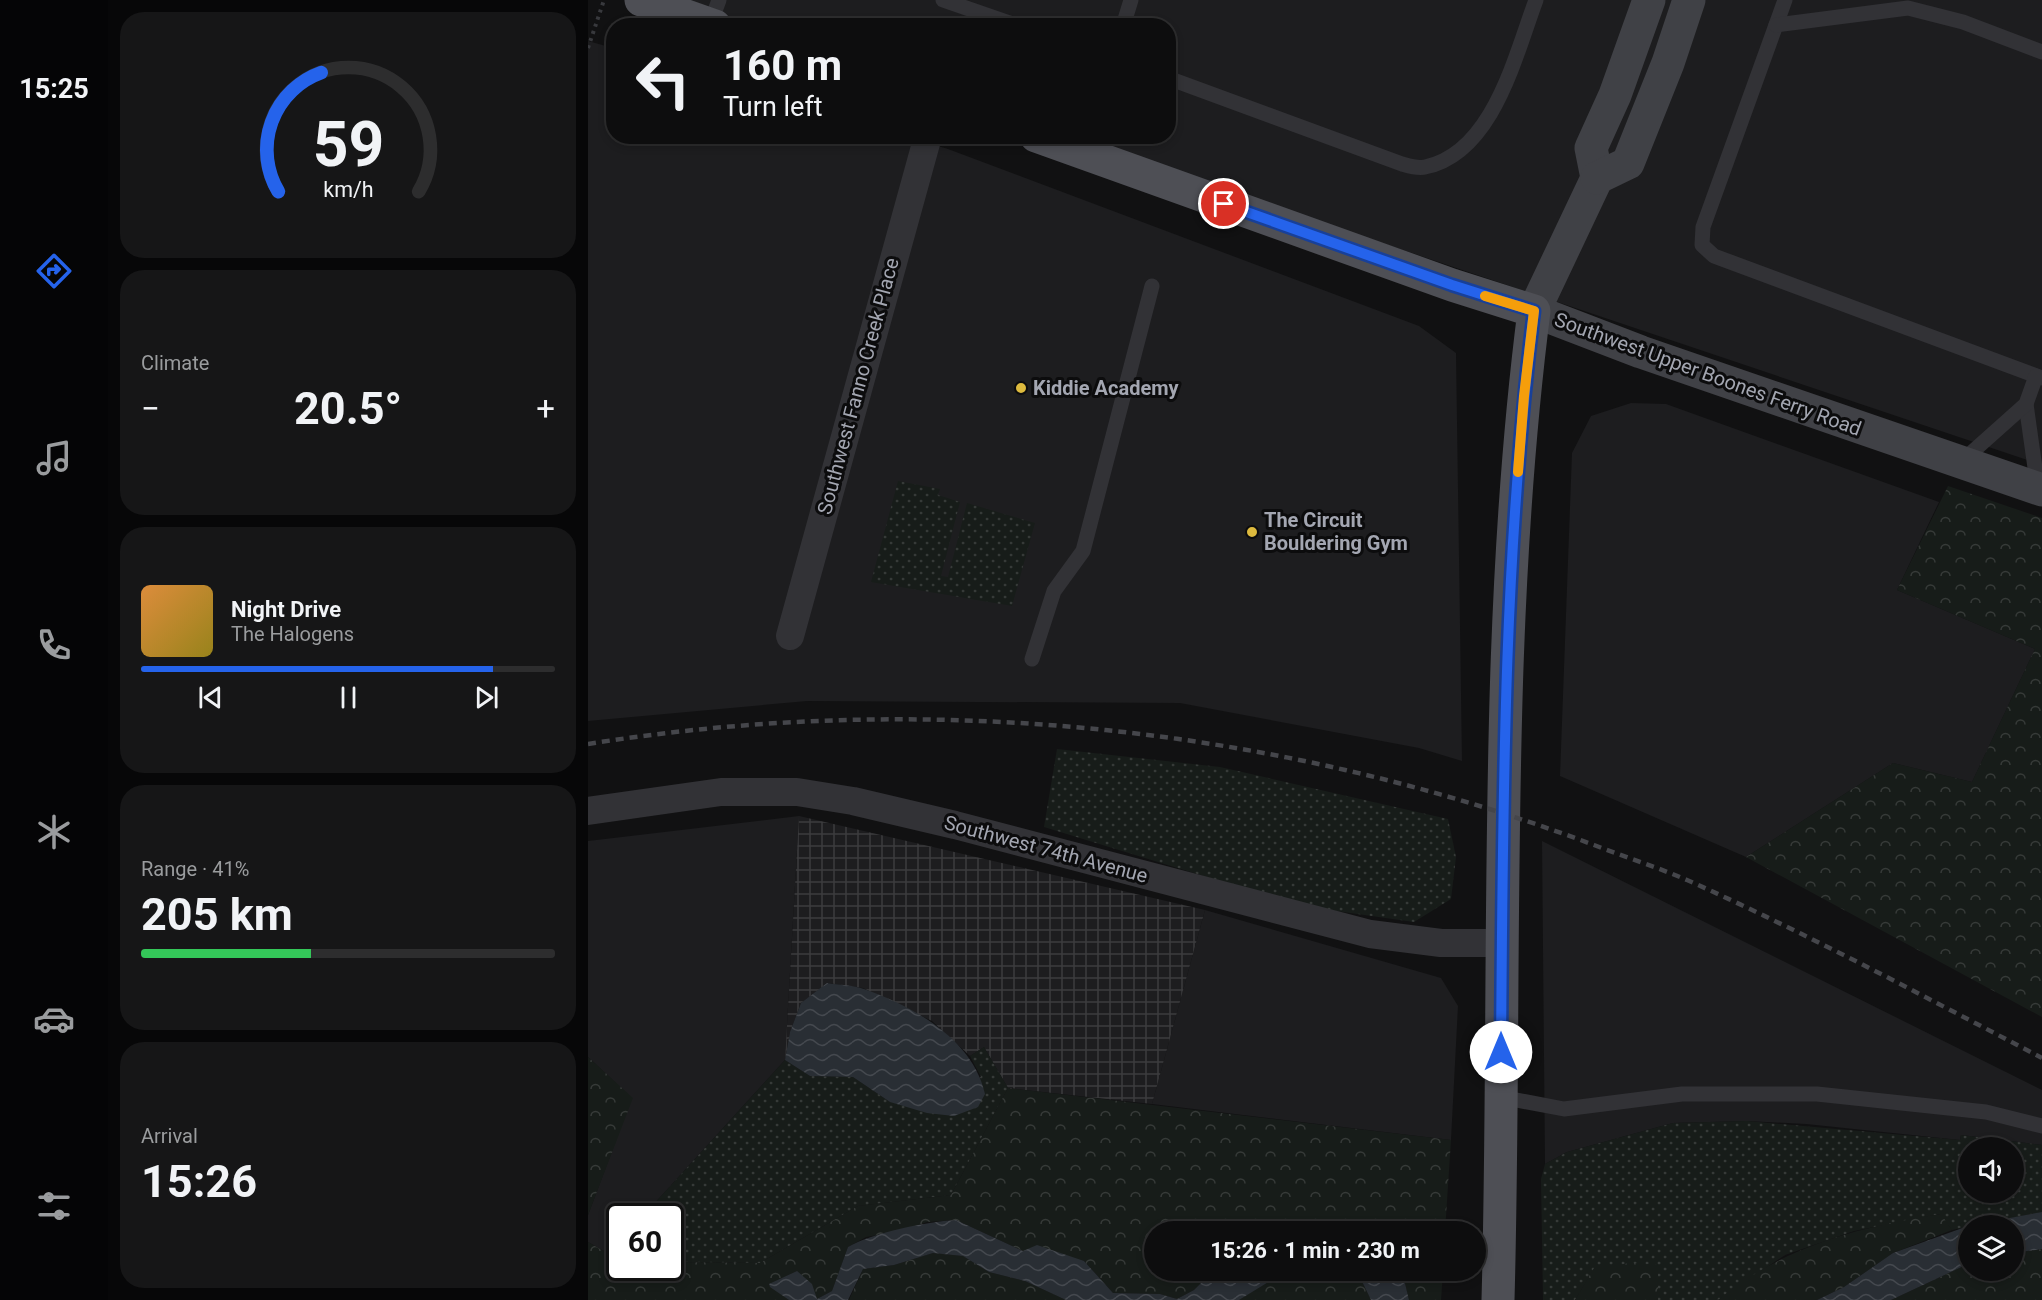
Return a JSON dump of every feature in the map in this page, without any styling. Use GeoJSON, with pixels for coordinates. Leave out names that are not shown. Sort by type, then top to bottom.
{"type":"FeatureCollection","features":[{"type":"Feature","properties":{"kind":"main road"},"geometry":{"type":"LineString","coordinates":[[641,0],[715,16]]}},
{"type":"Feature","properties":{"kind":"main road"},"geometry":{"type":"LineString","coordinates":[[1498,1300],[1501,943],[1509,582],[1524,396],[1534,311],[1596,178],[1591,148],[1615,95],[1649,0]]}},
{"type":"Feature","properties":{"kind":"main road"},"geometry":{"type":"LineString","coordinates":[[1596,178],[1628,163],[1668,63],[1689,0]]}},
{"type":"Feature","properties":{"kind":"main road","name":"Southwest Upper Boones Ferry Road"},"geometry":{"type":"LineString","coordinates":[[1058,144],[1452,285],[1534,311],[1641,352],[2040,490]]}},
{"type":"Feature","properties":{"kind":"street","name":"Southwest Fanno Creek Place"},"geometry":{"type":"LineString","coordinates":[[790,636],[926,144]]}},
{"type":"Feature","properties":{"kind":"street","name":"Southwest 74th Avenue"},"geometry":{"type":"LineString","coordinates":[[588,811],[721,792],[797,792],[853,801],[955,825],[1370,934],[1441,943],[1501,943]]}},
{"type":"Feature","properties":{"kind":"lane"},"geometry":{"type":"LineString","coordinates":[[943,0],[995,18]]}},
{"type":"Feature","properties":{"kind":"lane"},"geometry":{"type":"LineString","coordinates":[[1125,18],[1131,0]]}},
{"type":"Feature","properties":{"kind":"lane"},"geometry":{"type":"LineString","coordinates":[[1176,81],[1402,164],[1423,168],[1444,160],[1469,142],[1494,110],[1536,0]]}},
{"type":"Feature","properties":{"kind":"lane"},"geometry":{"type":"LineString","coordinates":[[1785,0],[1703,227],[1702,245],[1714,256],[2039,377],[2026,404],[1960,462]]}},
{"type":"Feature","properties":{"kind":"lane"},"geometry":{"type":"LineString","coordinates":[[1776,26],[1908,8],[1963,22],[2042,52]]}},
{"type":"Feature","properties":{"kind":"lane"},"geometry":{"type":"LineString","coordinates":[[1032,659],[1054,591],[1083,551],[1152,286]]}},
{"type":"Feature","properties":{"kind":"lane"},"geometry":{"type":"LineString","coordinates":[[2026,404],[2040,490]]}},
{"type":"Feature","properties":{"kind":"lane"},"geometry":{"type":"LineString","coordinates":[[1501,1097],[1564,1109],[1682,1095],[1817,1094],[1986,1112],[2042,1126]]}},
{"type":"Feature","properties":{"kind":"path"},"geometry":{"type":"LineString","coordinates":[[588,48],[604,0]]}},
{"type":"Feature","properties":{"kind":"shaded area"},"geometry":{"type":"Polygon","coordinates":[[[662,0],[2042,0],[2042,465],[1088,144],[1176,144],[1176,18],[715,18],[662,0]]]}},
{"type":"Feature","properties":{"kind":"shaded area"},"geometry":{"type":"Polygon","coordinates":[[[588,41],[606,46],[606,144],[931,144],[1419,326],[1456,353],[1462,761],[1419,748],[1180,703],[807,701],[588,721],[588,41]]]}},
{"type":"Feature","properties":{"kind":"shaded area"},"geometry":{"type":"Polygon","coordinates":[[[1631,403],[1666,404],[1939,502],[1897,590],[2035,649],[1972,782],[1893,763],[1746,857],[1560,776],[1572,453],[1591,416],[1631,403]]]}},
{"type":"Feature","properties":{"kind":"shaded area"},"geometry":{"type":"Polygon","coordinates":[[[799,816],[785,1060],[655,1203],[606,1203],[606,1252],[588,1242],[588,1215],[632,1098],[588,1057],[588,841],[799,816]]]}},
{"type":"Feature","properties":{"kind":"shaded area"},"geometry":{"type":"Polygon","coordinates":[[[799,816],[1205,910],[1152,1104],[1008,1088],[984,1047],[970,1056],[932,1021],[863,988],[828,983],[801,1003],[790,1032],[785,1060],[799,816]]]}},
{"type":"Feature","properties":{"kind":"shaded area"},"geometry":{"type":"Polygon","coordinates":[[[1542,841],[2042,1090],[2042,1145],[2024,1143],[2024,1137],[1961,1135],[1958,1140],[1806,1124],[1747,1121],[1673,1123],[1567,1152],[1545,1164],[1542,841]]]}},
{"type":"Feature","properties":{"kind":"shaded area"},"geometry":{"type":"Polygon","coordinates":[[[1205,910],[1441,978],[1458,1006],[1451,1140],[1152,1104],[1205,910]]]}},
{"type":"Feature","properties":{"kind":"green space"},"geometry":{"type":"Polygon","coordinates":[[[898,481],[940,489],[938,495],[960,502],[941,576],[948,577],[967,503],[1035,523],[1012,606],[871,582],[898,481]]]}},
{"type":"Feature","properties":{"kind":"green space"},"geometry":{"type":"Polygon","coordinates":[[[1948,486],[2042,518],[2042,1017],[1746,857],[1893,763],[1972,782],[2035,649],[1897,590],[1948,486]]]}},
{"type":"Feature","properties":{"kind":"green space"},"geometry":{"type":"Polygon","coordinates":[[[1057,749],[1220,767],[1448,819],[1456,857],[1451,899],[1414,922],[1301,906],[1044,827],[1057,749]]]}},
{"type":"Feature","properties":{"kind":"green space"},"geometry":{"type":"Polygon","coordinates":[[[984,1047],[1008,1088],[951,1195],[858,1206],[760,1263],[684,1262],[684,1203],[655,1203],[785,1060],[810,1076],[853,1077],[890,1102],[981,1077],[970,1056],[984,1047]]]}},
{"type":"Feature","properties":{"kind":"green space"},"geometry":{"type":"Polygon","coordinates":[[[588,1057],[633,1098],[588,1215],[588,1057]]]}},
{"type":"Feature","properties":{"kind":"green space"},"geometry":{"type":"Polygon","coordinates":[[[1008,1088],[1451,1140],[1446,1221],[1303,1219],[1299,1221],[1144,1221],[1144,1281],[1203,1281],[1194,1290],[1177,1299],[1160,1294],[1113,1293],[1084,1261],[1023,1251],[956,1220],[927,1222],[905,1230],[866,1237],[848,1247],[832,1291],[817,1299],[797,1271],[769,1285],[789,1300],[588,1300],[588,1242],[606,1252],[606,1281],[684,1281],[684,1262],[760,1263],[858,1206],[951,1195],[1008,1088]]]}},
{"type":"Feature","properties":{"kind":"green space"},"geometry":{"type":"Polygon","coordinates":[[[1747,1121],[1958,1140],[1958,1203],[2024,1203],[2024,1143],[2042,1145],[2042,1212],[2024,1216],[1958,1215],[1958,1229],[1952,1230],[1940,1214],[1854,1231],[1785,1255],[1718,1300],[1658,1300],[1658,1265],[1594,1269],[1575,1300],[1543,1300],[1541,1179],[1545,1164],[1567,1152],[1673,1123],[1747,1121]]]}},
{"type":"Feature","properties":{"kind":"green space"},"geometry":{"type":"Polygon","coordinates":[[[1941,1214],[1952,1230],[1893,1253],[1844,1287],[1817,1300],[1718,1300],[1743,1281],[1796,1252],[1881,1225],[1941,1214]]]}},
{"type":"Feature","properties":{"kind":"green space"},"geometry":{"type":"Polygon","coordinates":[[[2042,1249],[2042,1300],[1891,1300],[1958,1269],[1958,1281],[2024,1281],[2024,1251],[2042,1249]]]}},
{"type":"Feature","properties":{"kind":"green space"},"geometry":{"type":"Polygon","coordinates":[[[933,1253],[963,1256],[989,1272],[1025,1281],[1066,1300],[849,1300],[863,1269],[894,1265],[933,1253]]]}},
{"type":"Feature","properties":{"kind":"green space"},"geometry":{"type":"Polygon","coordinates":[[[1631,1263],[1658,1265],[1658,1300],[1575,1300],[1594,1268],[1631,1263]]]}},
{"type":"Feature","properties":{"kind":"green space"},"geometry":{"type":"Polygon","coordinates":[[[1269,1281],[1362,1281],[1371,1300],[1239,1300],[1269,1281]]]}},
{"type":"Feature","properties":{"kind":"green space"},"geometry":{"type":"Polygon","coordinates":[[[1404,1281],[1442,1281],[1441,1300],[1409,1300],[1404,1281]]]}},
{"type":"Feature","properties":{"kind":"water"},"geometry":{"type":"Polygon","coordinates":[[[827,983],[860,988],[883,996],[921,1016],[955,1041],[978,1074],[985,1094],[978,1107],[954,1116],[927,1113],[890,1102],[853,1077],[810,1076],[785,1060],[790,1032],[801,1003],[827,983]]]}},
{"type":"Feature","properties":{"kind":"water"},"geometry":{"type":"Polygon","coordinates":[[[2042,1212],[2042,1249],[2024,1251],[2024,1215],[2042,1212]]]}},
{"type":"Feature","properties":{"kind":"water"},"geometry":{"type":"Polygon","coordinates":[[[1303,1219],[1338,1221],[1299,1221],[1303,1219]]]}},
{"type":"Feature","properties":{"kind":"water"},"geometry":{"type":"Polygon","coordinates":[[[956,1220],[1023,1251],[1037,1245],[1084,1261],[1113,1293],[1160,1294],[1177,1299],[1194,1290],[1203,1281],[1270,1281],[1239,1300],[1066,1300],[1025,1281],[989,1272],[963,1256],[933,1253],[894,1265],[863,1269],[848,1300],[789,1300],[770,1287],[769,1284],[797,1271],[812,1284],[817,1299],[832,1291],[848,1247],[872,1237],[930,1223],[956,1220]]]}},
{"type":"Feature","properties":{"kind":"water"},"geometry":{"type":"Polygon","coordinates":[[[1958,1230],[1958,1269],[1891,1300],[1817,1300],[1844,1287],[1893,1253],[1958,1230]]]}},
{"type":"Feature","properties":{"kind":"water"},"geometry":{"type":"Polygon","coordinates":[[[1362,1281],[1404,1281],[1409,1300],[1371,1300],[1362,1281]]]}},
{"type":"Feature","properties":{"kind":"railway"},"geometry":{"type":"LineString","coordinates":[[588,744],[715,728],[842,720],[970,721],[1098,729],[1224,746],[1350,771],[1473,804],[1676,875],[1822,944],[2042,1058]]}},
{"type":"Feature","properties":{"kind":"slow traffic"},"geometry":{"type":"LineString","coordinates":[[1485,296],[1534,311],[1518,472]]}},
{"type":"Feature","properties":{"kind":"place","name":"Kiddie Academy"},"geometry":{"type":"Point","coordinates":[1021,388]}},
{"type":"Feature","properties":{"kind":"place","name":"The Circuit Bouldering Gym"},"geometry":{"type":"Point","coordinates":[1252,532]}},
{"type":"Feature","properties":{"kind":"route"},"geometry":{"type":"LineString","coordinates":[[1224,204],[1452,285],[1534,311],[1524,396],[1509,582],[1501,943],[1501,1052]]}}]}
